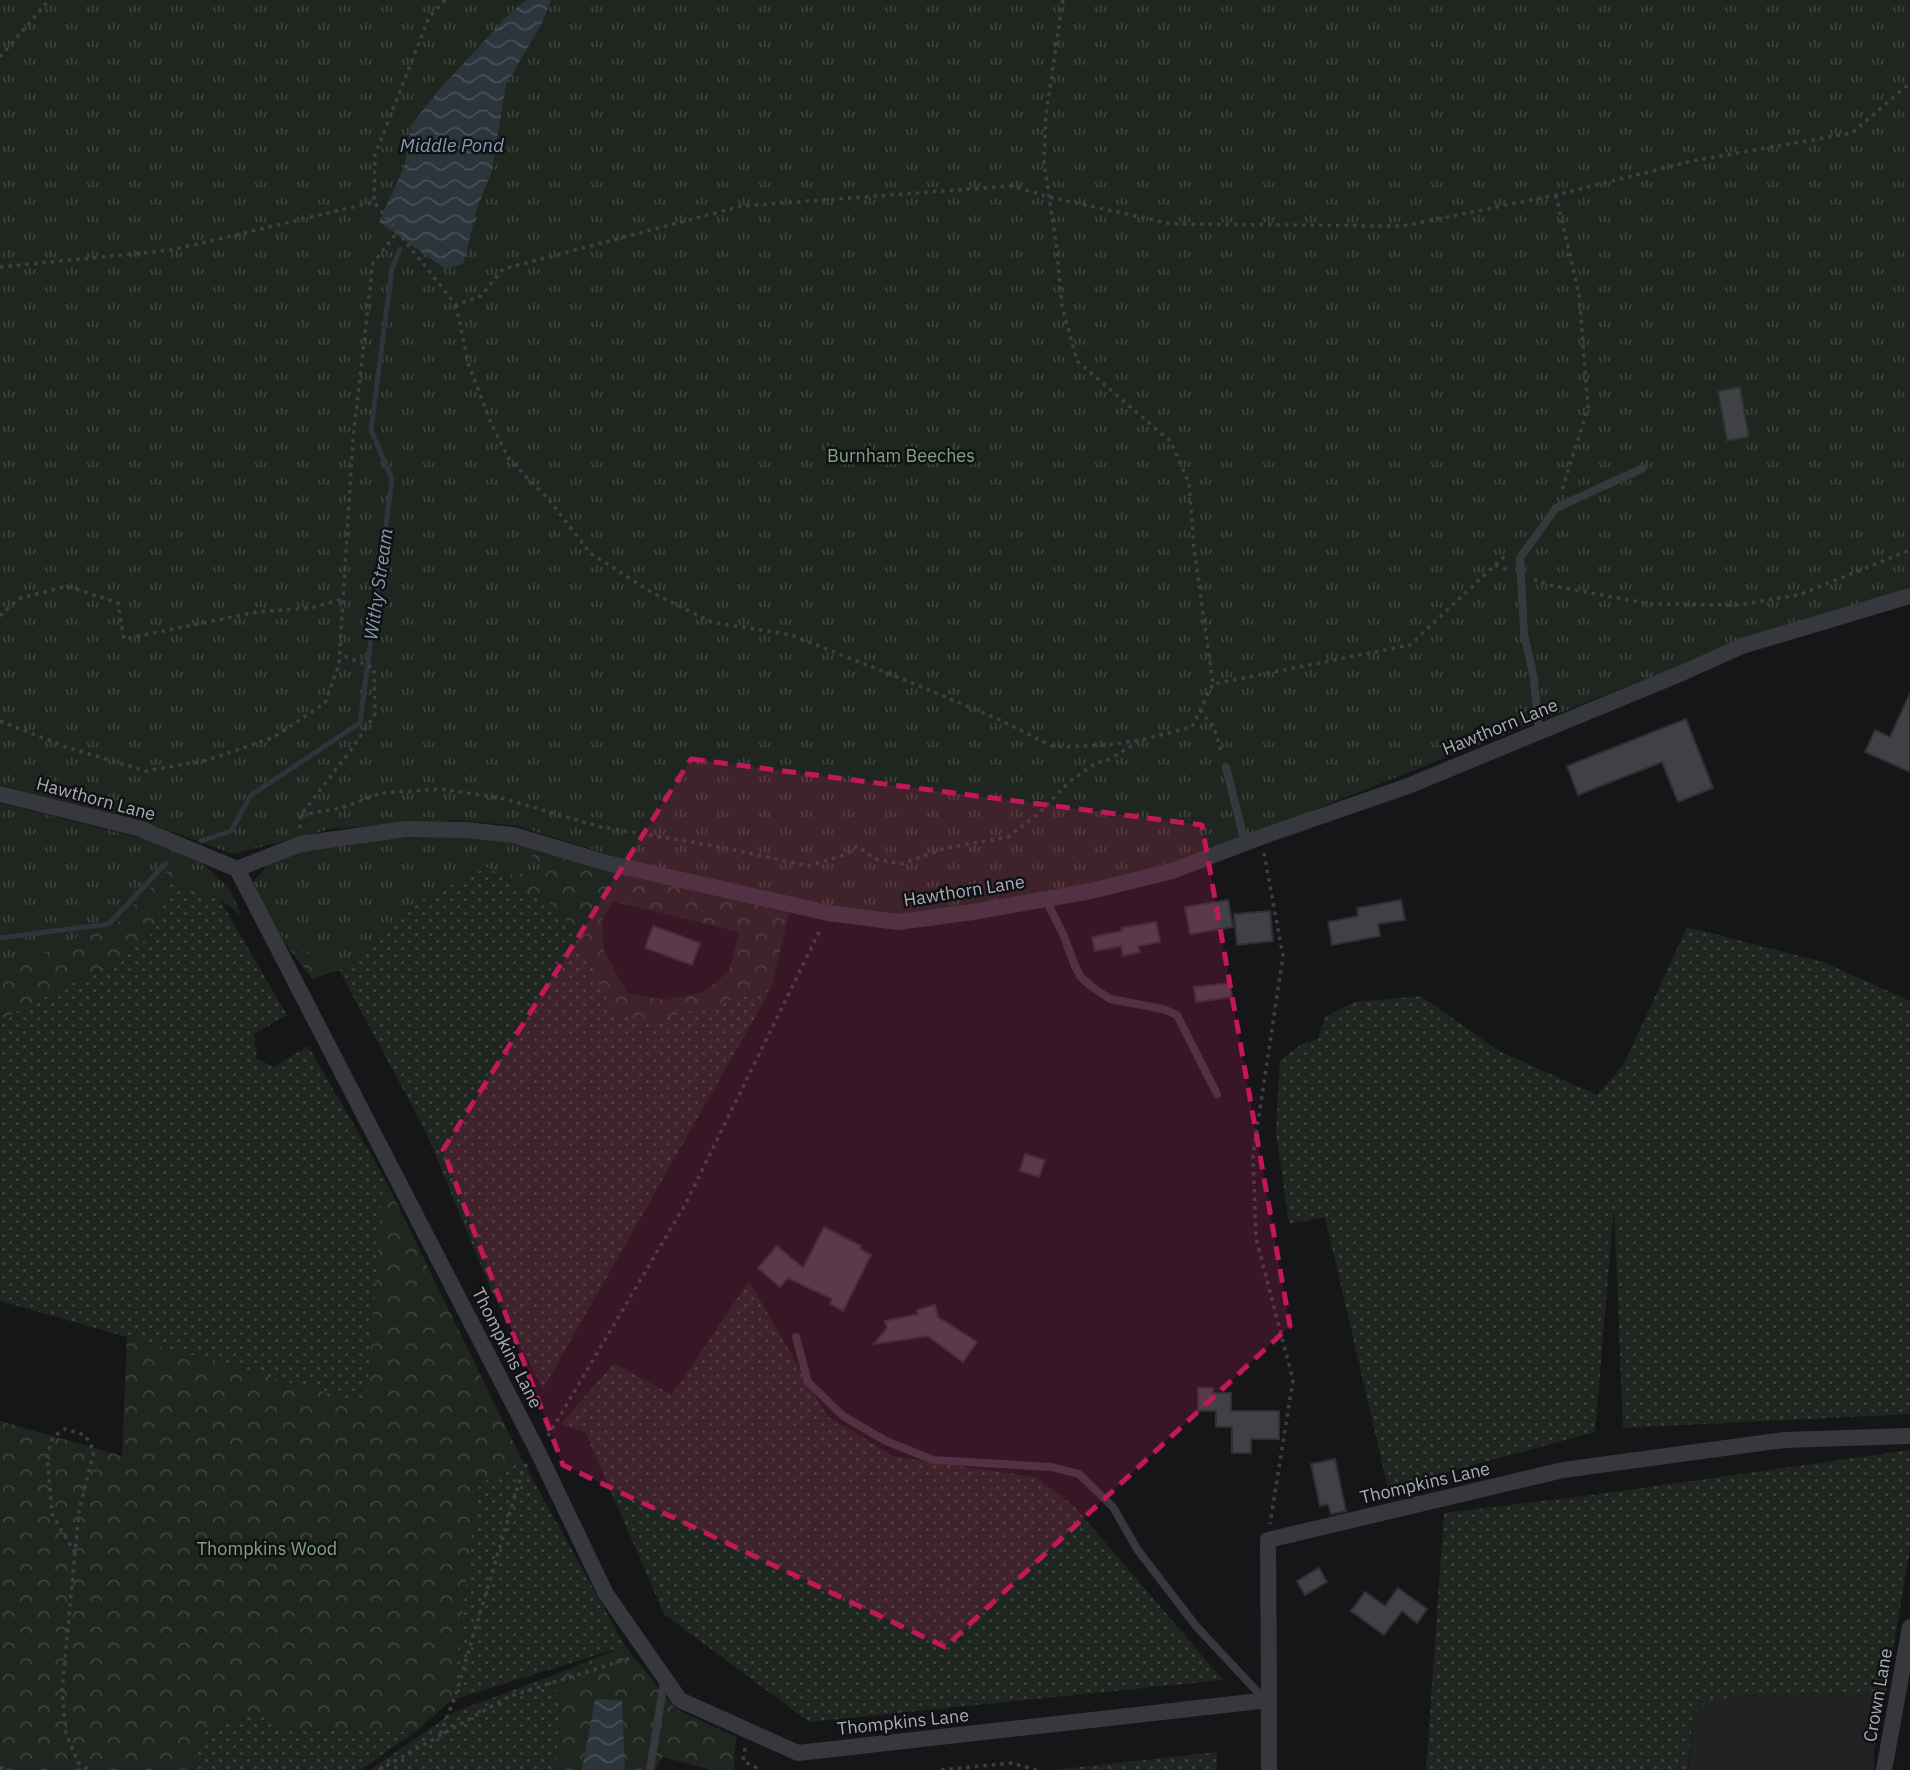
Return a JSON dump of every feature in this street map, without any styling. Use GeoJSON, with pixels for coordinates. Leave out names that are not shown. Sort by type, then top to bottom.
{"type":"FeatureCollection","features":[{"type":"Feature","properties":{"kind":"street","name":"Hawthorn Lane"},"geometry":{"type":"LineString","coordinates":[[0,794],[141,829],[237,869],[300,844],[406,829],[467,830],[513,835],[607,863],[828,914],[898,922],[1091,891],[1172,871],[1408,786],[1742,646],[1910,596]]}},
{"type":"Feature","properties":{"kind":"street","name":"Thompkins Lane"},"geometry":{"type":"LineString","coordinates":[[237,869],[538,1452],[606,1594],[680,1700],[798,1753],[1267,1700]]}},
{"type":"Feature","properties":{"kind":"street","name":"Thompkins Lane"},"geometry":{"type":"LineString","coordinates":[[1268,1540],[1563,1470],[1784,1440],[1910,1436]]}},
{"type":"Feature","properties":{"kind":"street"},"geometry":{"type":"LineString","coordinates":[[1268,1540],[1269,1770]]}},
{"type":"Feature","properties":{"kind":"street","name":"Crown Lane"},"geometry":{"type":"LineString","coordinates":[[1884,1770],[1910,1627]]}},
{"type":"Feature","properties":{"kind":"lane"},"geometry":{"type":"LineString","coordinates":[[1539,731],[1534,679],[1524,633],[1520,558],[1556,508],[1643,468]]}},
{"type":"Feature","properties":{"kind":"lane"},"geometry":{"type":"LineString","coordinates":[[1226,767],[1245,843]]}},
{"type":"Feature","properties":{"kind":"lane"},"geometry":{"type":"LineString","coordinates":[[1045,898],[1081,977],[1092,988],[1110,999],[1163,1009],[1177,1015],[1217,1094]]}},
{"type":"Feature","properties":{"kind":"lane"},"geometry":{"type":"LineString","coordinates":[[796,1336],[808,1382],[843,1416],[886,1441],[933,1460],[1052,1467],[1079,1474],[1113,1507],[1137,1549],[1196,1626],[1267,1700]]}},
{"type":"Feature","properties":{"kind":"lane"},"geometry":{"type":"LineString","coordinates":[[650,1770],[665,1678]]}},
{"type":"Feature","properties":{"kind":"path"},"geometry":{"type":"LineString","coordinates":[[0,57],[49,0]]}},
{"type":"Feature","properties":{"kind":"path"},"geometry":{"type":"LineString","coordinates":[[445,0],[429,17],[375,155],[374,202],[456,305],[469,366],[492,425],[509,459],[550,501],[590,553],[653,593],[711,622],[791,635],[998,719],[1054,747],[1107,745],[1142,740],[1192,727],[1213,684],[1194,549],[1189,483],[1170,441],[1077,361],[1062,306],[1044,162],[1046,114],[1063,0]]}},
{"type":"Feature","properties":{"kind":"path"},"geometry":{"type":"LineString","coordinates":[[456,305],[481,296],[503,268],[742,206],[1012,186],[1049,197],[1172,224],[1403,226],[1556,195],[1692,160],[1852,133],[1910,83]]}},
{"type":"Feature","properties":{"kind":"path"},"geometry":{"type":"LineString","coordinates":[[1556,195],[1579,294],[1588,408],[1556,508]]}},
{"type":"Feature","properties":{"kind":"path"},"geometry":{"type":"LineString","coordinates":[[0,267],[172,250],[374,202]]}},
{"type":"Feature","properties":{"kind":"path"},"geometry":{"type":"LineString","coordinates":[[0,721],[66,747],[146,771],[208,760],[274,737],[325,703],[339,664],[353,439],[373,263],[398,231]]}},
{"type":"Feature","properties":{"kind":"path"},"geometry":{"type":"LineString","coordinates":[[1213,684],[1410,645],[1516,546]]}},
{"type":"Feature","properties":{"kind":"path"},"geometry":{"type":"LineString","coordinates":[[1496,565],[1549,585],[1650,604],[1737,605],[1799,595],[1910,550]]}},
{"type":"Feature","properties":{"kind":"path"},"geometry":{"type":"LineString","coordinates":[[0,616],[19,599],[68,586],[118,603],[124,639],[257,612],[310,608],[343,599]]}},
{"type":"Feature","properties":{"kind":"path"},"geometry":{"type":"LineString","coordinates":[[300,844],[301,815],[375,714],[374,668],[340,654]]}},
{"type":"Feature","properties":{"kind":"path"},"geometry":{"type":"LineString","coordinates":[[1200,710],[1214,727],[1226,767]]}},
{"type":"Feature","properties":{"kind":"path"},"geometry":{"type":"LineString","coordinates":[[301,815],[341,808],[381,793],[441,789],[501,798],[601,827],[721,847],[808,866],[848,854],[857,846],[876,859],[901,864],[946,849],[1007,837],[1040,812],[1070,781],[1096,763],[1108,760],[1142,740]]}},
{"type":"Feature","properties":{"kind":"path"},"geometry":{"type":"LineString","coordinates":[[1261,837],[1283,956],[1253,1155],[1256,1238],[1293,1381],[1268,1540]]}},
{"type":"Feature","properties":{"kind":"path"},"geometry":{"type":"LineString","coordinates":[[538,1452],[685,1203],[828,914]]}},
{"type":"Feature","properties":{"kind":"path"},"geometry":{"type":"LineString","coordinates":[[75,1553],[52,1514],[47,1455],[53,1437],[65,1429],[85,1435],[94,1451],[79,1511],[62,1690],[66,1733],[79,1762],[89,1770]]}},
{"type":"Feature","properties":{"kind":"path"},"geometry":{"type":"LineString","coordinates":[[440,1734],[455,1697],[523,1469]]}},
{"type":"Feature","properties":{"kind":"path"},"geometry":{"type":"LineString","coordinates":[[379,1770],[510,1696],[647,1653]]}},
{"type":"Feature","properties":{"kind":"path"},"geometry":{"type":"LineString","coordinates":[[747,1730],[743,1761],[761,1770]]}},
{"type":"Feature","properties":{"kind":"path"},"geometry":{"type":"LineString","coordinates":[[941,1770],[1011,1763],[1037,1770]]}},
{"type":"Feature","properties":{"kind":"path"},"geometry":{"type":"LineString","coordinates":[[0,1767],[5,1770]]}},
{"type":"Feature","properties":{"kind":"highlighted area"},"geometry":{"type":"Polygon","coordinates":[[[691,759],[1202,825],[1290,1326],[945,1647],[563,1465],[443,1150],[691,759]]]}},
{"type":"Feature","properties":{"kind":"shaded area"},"geometry":{"type":"Polygon","coordinates":[[[1886,1691],[1874,1751],[1874,1770],[1689,1770],[1693,1715],[1705,1703],[1717,1698],[1886,1691]]]}},
{"type":"Feature","properties":{"kind":"green space","name":"Burnham Beeches"},"geometry":{"type":"Polygon","coordinates":[[[0,0],[1910,0],[1910,589],[1858,607],[1806,619],[1730,646],[1224,845],[1135,876],[924,916],[825,907],[620,858],[517,826],[457,820],[331,829],[233,854],[144,822],[0,785],[0,0]]]}},
{"type":"Feature","properties":{"kind":"green space"},"geometry":{"type":"Polygon","coordinates":[[[0,803],[205,866],[229,888],[241,915],[219,898],[169,882],[149,938],[104,967],[0,1020],[0,803]]]}},
{"type":"Feature","properties":{"kind":"green space"},"geometry":{"type":"Polygon","coordinates":[[[0,803],[172,846],[205,866],[229,888],[241,915],[194,879],[166,871],[114,927],[79,936],[16,968],[0,980],[0,803]]]}},
{"type":"Feature","properties":{"kind":"green space"},"geometry":{"type":"Polygon","coordinates":[[[471,836],[577,857],[789,913],[771,989],[647,1023],[613,1012],[587,957],[559,909],[487,867],[420,901],[339,970],[312,979],[277,932],[471,836]],[[612,901],[602,921],[604,951],[627,993],[665,1000],[704,992],[729,971],[739,932],[612,901]]]}},
{"type":"Feature","properties":{"kind":"green space"},"geometry":{"type":"Polygon","coordinates":[[[471,836],[518,842],[549,873],[506,874],[486,867],[420,901],[339,970],[326,968],[277,932],[251,884],[267,866],[288,855],[359,839],[471,836]]]}},
{"type":"Feature","properties":{"kind":"green space"},"geometry":{"type":"Polygon","coordinates":[[[487,867],[559,909],[587,957],[647,1023],[771,989],[543,1389],[491,1290],[427,1134],[339,970],[420,901],[487,867]]]}},
{"type":"Feature","properties":{"kind":"green space"},"geometry":{"type":"Polygon","coordinates":[[[169,882],[219,898],[287,1015],[254,1034],[257,1059],[274,1067],[308,1046],[384,1177],[367,1405],[0,1301],[0,1020],[104,967],[149,938],[169,882]]]}},
{"type":"Feature","properties":{"kind":"green space"},"geometry":{"type":"Polygon","coordinates":[[[1687,927],[1823,962],[1910,1001],[1910,1414],[1623,1428],[1614,1207],[1595,1432],[1388,1488],[1325,1217],[1289,1224],[1276,1133],[1280,1060],[1304,1043],[1318,1039],[1325,1017],[1354,1002],[1421,996],[1499,1051],[1597,1095],[1624,1064],[1687,927]]]}},
{"type":"Feature","properties":{"kind":"green space","name":"Thompkins Wood"},"geometry":{"type":"Polygon","coordinates":[[[384,1177],[522,1460],[478,1485],[452,1700],[415,1732],[292,1730],[256,1714],[206,1730],[191,1770],[0,1770],[0,1421],[122,1456],[127,1337],[366,1404],[384,1177]]]}},
{"type":"Feature","properties":{"kind":"green space"},"geometry":{"type":"Polygon","coordinates":[[[749,1281],[827,1416],[895,1457],[1035,1477],[1074,1506],[1223,1680],[809,1722],[664,1614],[585,1432],[561,1424],[614,1363],[672,1395],[749,1281]]]}},
{"type":"Feature","properties":{"kind":"green space"},"geometry":{"type":"Polygon","coordinates":[[[1910,1450],[1910,1549],[1886,1691],[1736,1696],[1705,1703],[1693,1715],[1688,1770],[1426,1770],[1444,1513],[1910,1450]]]}},
{"type":"Feature","properties":{"kind":"green space"},"geometry":{"type":"Polygon","coordinates":[[[522,1460],[625,1646],[452,1700],[478,1485],[522,1460]]]}},
{"type":"Feature","properties":{"kind":"green space"},"geometry":{"type":"Polygon","coordinates":[[[625,1646],[676,1709],[736,1737],[734,1770],[713,1770],[662,1757],[656,1770],[554,1770],[561,1717],[554,1675],[625,1646]]]}},
{"type":"Feature","properties":{"kind":"green space"},"geometry":{"type":"Polygon","coordinates":[[[554,1675],[561,1717],[554,1770],[370,1770],[454,1712],[554,1675]]]}},
{"type":"Feature","properties":{"kind":"green space"},"geometry":{"type":"Polygon","coordinates":[[[256,1714],[292,1730],[415,1732],[360,1770],[191,1770],[206,1730],[256,1714]]]}},
{"type":"Feature","properties":{"kind":"green space"},"geometry":{"type":"Polygon","coordinates":[[[1217,1752],[1217,1770],[1054,1770],[1217,1752]]]}},
{"type":"Feature","properties":{"kind":"water","name":"Middle Pond"},"geometry":{"type":"Polygon","coordinates":[[[527,0],[551,0],[542,23],[506,85],[492,170],[477,209],[463,264],[445,269],[379,222],[405,165],[411,125],[439,90],[511,12],[527,0]]]}},
{"type":"Feature","properties":{"kind":"water"},"geometry":{"type":"Polygon","coordinates":[[[595,1699],[622,1700],[625,1770],[582,1770],[595,1699]]]}},
{"type":"Feature","properties":{"kind":"building"},"geometry":{"type":"Polygon","coordinates":[[[1740,387],[1749,437],[1727,441],[1718,391],[1740,387]]]}},
{"type":"Feature","properties":{"kind":"building"},"geometry":{"type":"Polygon","coordinates":[[[1910,693],[1910,772],[1865,752],[1875,730],[1890,737],[1910,693]]]}},
{"type":"Feature","properties":{"kind":"building"},"geometry":{"type":"Polygon","coordinates":[[[1686,719],[1713,788],[1678,802],[1662,762],[1578,795],[1567,766],[1686,719]]]}},
{"type":"Feature","properties":{"kind":"building"},"geometry":{"type":"Polygon","coordinates":[[[1228,900],[1233,927],[1190,934],[1185,907],[1228,900]]]}},
{"type":"Feature","properties":{"kind":"building"},"geometry":{"type":"Polygon","coordinates":[[[1401,900],[1405,920],[1378,924],[1380,936],[1332,945],[1328,922],[1358,916],[1357,908],[1401,900]]]}},
{"type":"Feature","properties":{"kind":"building"},"geometry":{"type":"Polygon","coordinates":[[[1270,911],[1273,941],[1237,945],[1234,914],[1270,911]]]}},
{"type":"Feature","properties":{"kind":"building"},"geometry":{"type":"Polygon","coordinates":[[[1156,922],[1160,942],[1138,946],[1140,952],[1123,956],[1121,946],[1095,951],[1092,937],[1122,931],[1121,928],[1156,922]]]}},
{"type":"Feature","properties":{"kind":"building"},"geometry":{"type":"Polygon","coordinates":[[[653,926],[700,943],[692,965],[645,948],[653,926]]]}},
{"type":"Feature","properties":{"kind":"building"},"geometry":{"type":"Polygon","coordinates":[[[1230,983],[1232,997],[1196,1002],[1194,987],[1230,983]]]}},
{"type":"Feature","properties":{"kind":"building"},"geometry":{"type":"Polygon","coordinates":[[[1025,1154],[1045,1160],[1039,1177],[1020,1171],[1025,1154]]]}},
{"type":"Feature","properties":{"kind":"building"},"geometry":{"type":"Polygon","coordinates":[[[824,1227],[861,1246],[860,1249],[871,1255],[843,1311],[830,1304],[832,1299],[788,1278],[780,1287],[758,1268],[777,1246],[803,1268],[824,1227]]]}},
{"type":"Feature","properties":{"kind":"building"},"geometry":{"type":"Polygon","coordinates":[[[935,1305],[938,1317],[977,1342],[963,1362],[928,1336],[874,1344],[887,1328],[885,1321],[918,1314],[917,1310],[935,1305]]]}},
{"type":"Feature","properties":{"kind":"building"},"geometry":{"type":"Polygon","coordinates":[[[1198,1388],[1213,1388],[1213,1393],[1231,1393],[1231,1411],[1279,1411],[1279,1439],[1251,1439],[1251,1453],[1232,1453],[1232,1427],[1216,1427],[1216,1411],[1198,1411],[1198,1388]]]}},
{"type":"Feature","properties":{"kind":"building"},"geometry":{"type":"Polygon","coordinates":[[[1335,1459],[1346,1511],[1331,1514],[1328,1504],[1320,1506],[1311,1464],[1335,1459]]]}},
{"type":"Feature","properties":{"kind":"building"},"geometry":{"type":"Polygon","coordinates":[[[1319,1568],[1327,1582],[1305,1595],[1297,1581],[1319,1568]]]}},
{"type":"Feature","properties":{"kind":"building"},"geometry":{"type":"Polygon","coordinates":[[[1398,1588],[1427,1609],[1417,1623],[1402,1611],[1384,1635],[1351,1611],[1365,1592],[1385,1606],[1398,1588]]]}},
{"type":"Feature","properties":{"kind":"waterway","name":"Withy Stream"},"geometry":{"type":"LineString","coordinates":[[201,841],[231,831],[251,795],[360,723],[392,479],[371,430],[392,268],[400,249]]}},
{"type":"Feature","properties":{"kind":"waterway","name":"Withy Stream"},"geometry":{"type":"LineString","coordinates":[[0,938],[109,924],[166,863]]}}]}
